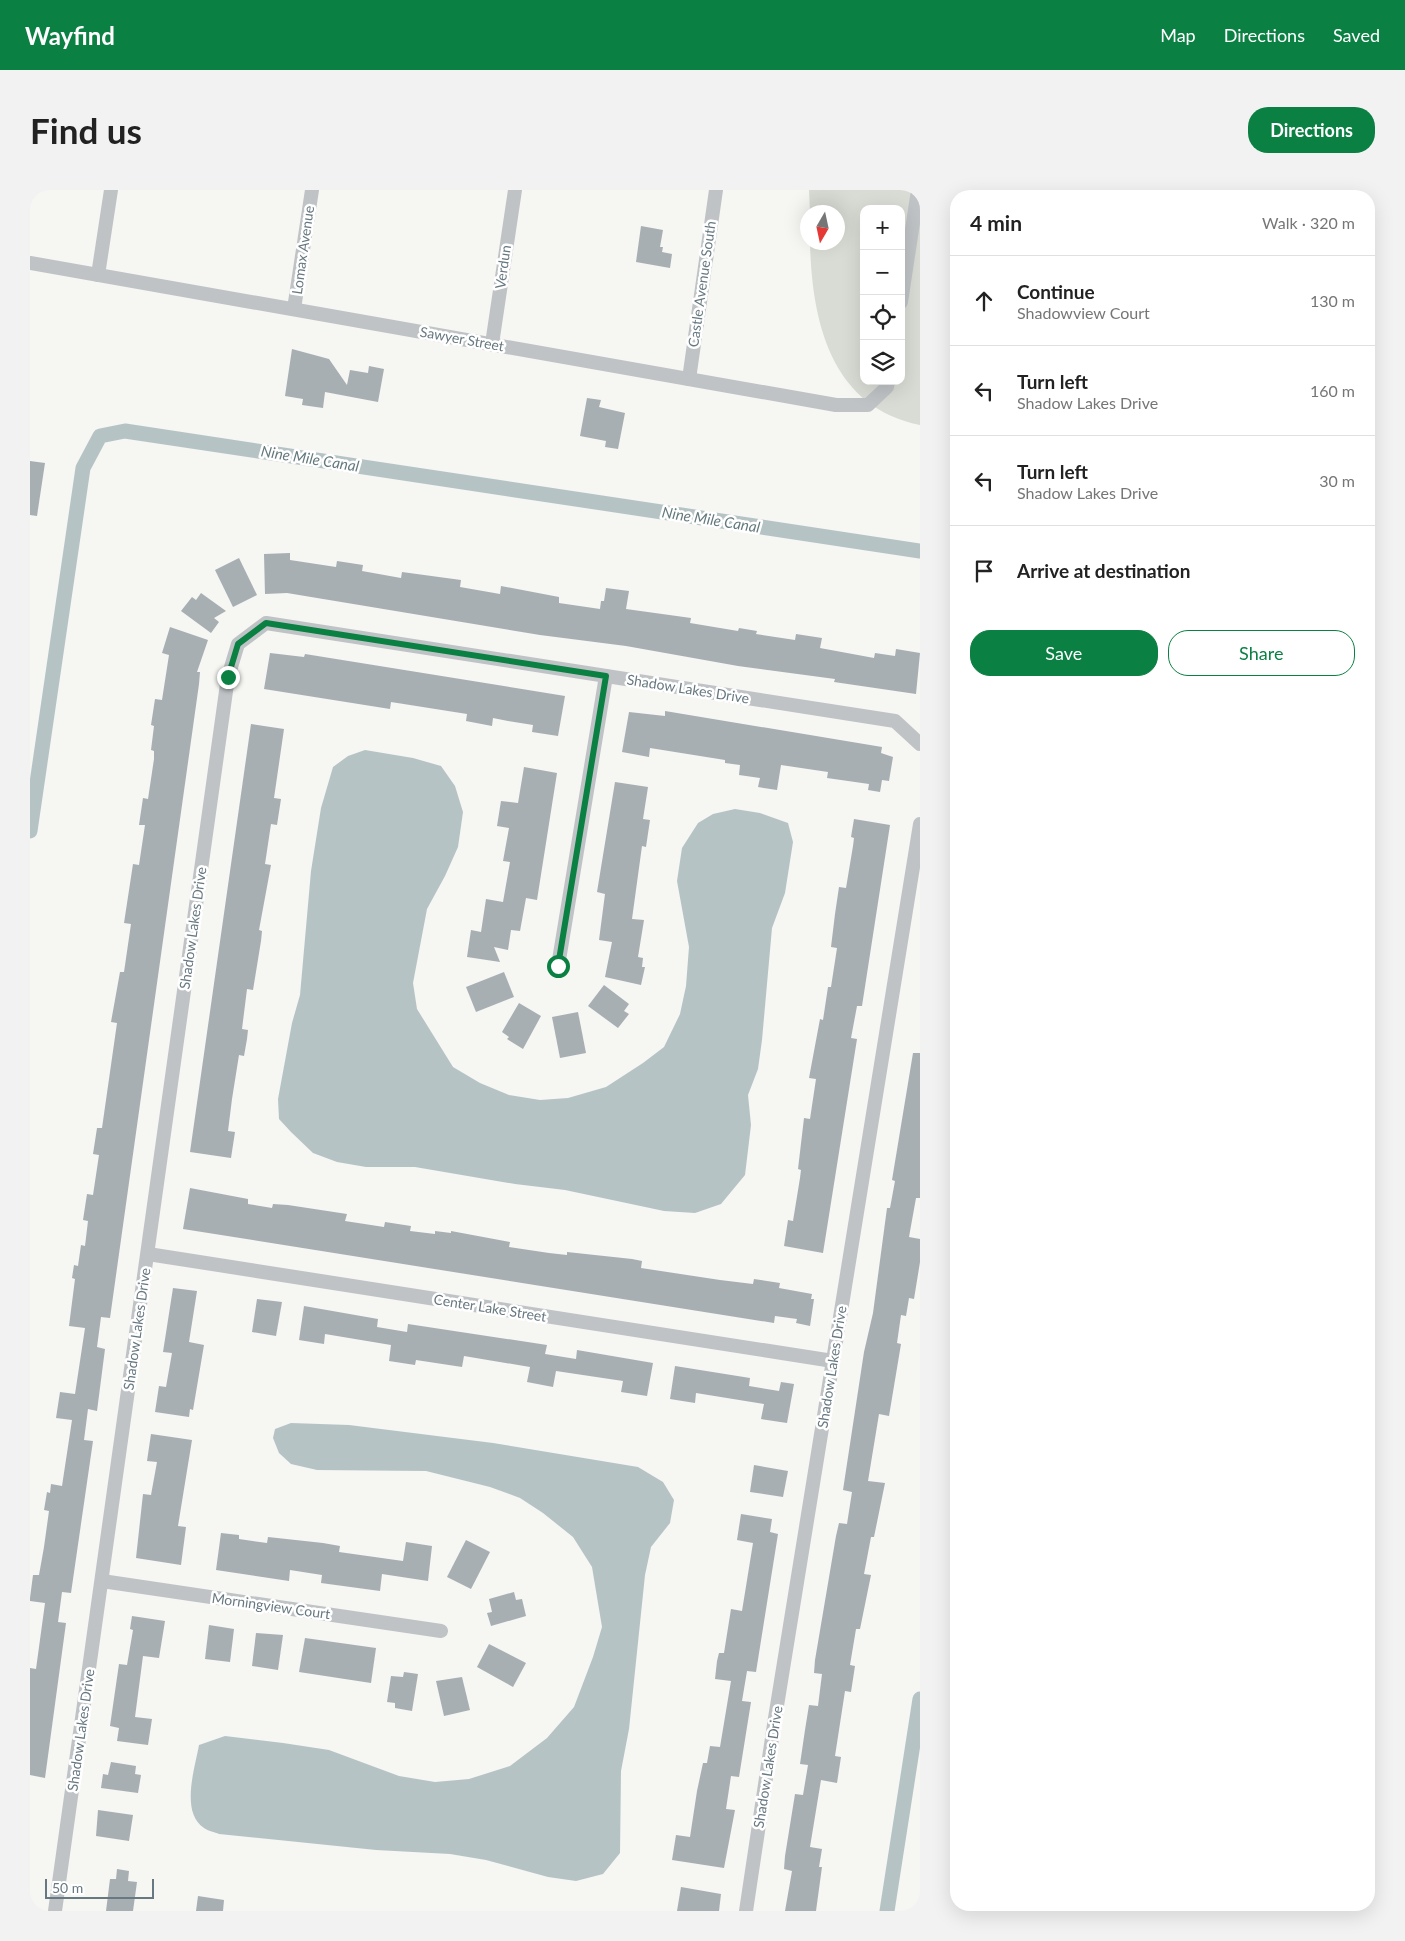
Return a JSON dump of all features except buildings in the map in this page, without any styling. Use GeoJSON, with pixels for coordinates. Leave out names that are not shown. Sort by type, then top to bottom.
{"type":"FeatureCollection","features":[{"type":"Feature","properties":{"kind":"street"},"geometry":{"type":"LineString","coordinates":[[98,276],[111,190]]}},
{"type":"Feature","properties":{"kind":"street","name":"Lomax Avenue"},"geometry":{"type":"LineString","coordinates":[[294,310],[312,190]]}},
{"type":"Feature","properties":{"kind":"street","name":"Verdun"},"geometry":{"type":"LineString","coordinates":[[492,344],[514,190]]}},
{"type":"Feature","properties":{"kind":"street","name":"Castle Avenue South"},"geometry":{"type":"LineString","coordinates":[[689,379],[716,190]]}},
{"type":"Feature","properties":{"kind":"street"},"geometry":{"type":"LineString","coordinates":[[902,295],[918,190]]}},
{"type":"Feature","properties":{"kind":"street","name":"Sawyer Street"},"geometry":{"type":"LineString","coordinates":[[30,264],[852,407],[868,405],[887,385]]}},
{"type":"Feature","properties":{"kind":"street","name":"Shadow Lakes Drive"},"geometry":{"type":"LineString","coordinates":[[55,1911],[228,677],[238,644],[266,623],[895,721],[920,744]]}},
{"type":"Feature","properties":{"kind":"street"},"geometry":{"type":"LineString","coordinates":[[558,966],[606,676]]}},
{"type":"Feature","properties":{"kind":"street","name":"Shadow Lakes Drive"},"geometry":{"type":"LineString","coordinates":[[746,1911],[920,824]]}},
{"type":"Feature","properties":{"kind":"street","name":"Center Lake Street"},"geometry":{"type":"LineString","coordinates":[[148,1254],[833,1361]]}},
{"type":"Feature","properties":{"kind":"street","name":"Morningview Court"},"geometry":{"type":"LineString","coordinates":[[102,1581],[441,1631]]}},
{"type":"Feature","properties":{"kind":"shaded area"},"geometry":{"type":"Polygon","coordinates":[[[809,190],[920,190],[920,425],[890,415],[866,400],[847,380],[832,357],[822,331],[812,273],[810,250],[845,250],[845,205],[810,205],[809,190]]]}},
{"type":"Feature","properties":{"kind":"shaded area"},"geometry":{"type":"Polygon","coordinates":[[[365,750],[413,758],[441,766],[455,786],[463,812],[458,847],[427,909],[413,983],[417,1009],[453,1067],[480,1083],[509,1095],[540,1100],[568,1098],[606,1087],[664,1047],[680,1014],[686,986],[689,947],[677,881],[682,848],[698,823],[713,814],[735,809],[760,813],[788,823],[793,842],[785,893],[772,928],[758,1069],[748,1095],[751,1125],[745,1175],[721,1204],[695,1213],[664,1211],[565,1190],[515,1184],[415,1167],[366,1167],[337,1162],[313,1153],[279,1119],[278,1099],[292,1023],[300,995],[311,871],[321,808],[333,767],[348,756],[365,750]]]}},
{"type":"Feature","properties":{"kind":"shaded area"},"geometry":{"type":"Polygon","coordinates":[[[291,1423],[349,1425],[493,1443],[638,1467],[663,1482],[674,1500],[670,1523],[651,1547],[645,1575],[629,1729],[621,1771],[620,1853],[603,1874],[576,1881],[548,1877],[486,1860],[450,1854],[376,1850],[219,1834],[206,1829],[197,1821],[193,1812],[191,1789],[199,1745],[225,1736],[329,1750],[399,1776],[435,1782],[469,1779],[510,1766],[547,1738],[574,1707],[602,1627],[592,1567],[573,1537],[543,1513],[520,1498],[490,1487],[426,1471],[317,1470],[291,1464],[279,1453],[273,1438],[275,1429],[291,1423]]]}},
{"type":"Feature","properties":{"kind":"waterway","name":"Nine Mile Canal"},"geometry":{"type":"LineString","coordinates":[[30,831],[83,468],[100,436],[125,431],[920,551]]}},
{"type":"Feature","properties":{"kind":"waterway"},"geometry":{"type":"LineString","coordinates":[[887,1911],[920,1699]]}},
{"type":"Feature","properties":{"kind":"route"},"geometry":{"type":"LineString","coordinates":[[228,677],[238,644],[266,623],[606,676],[558,966]]}}]}
